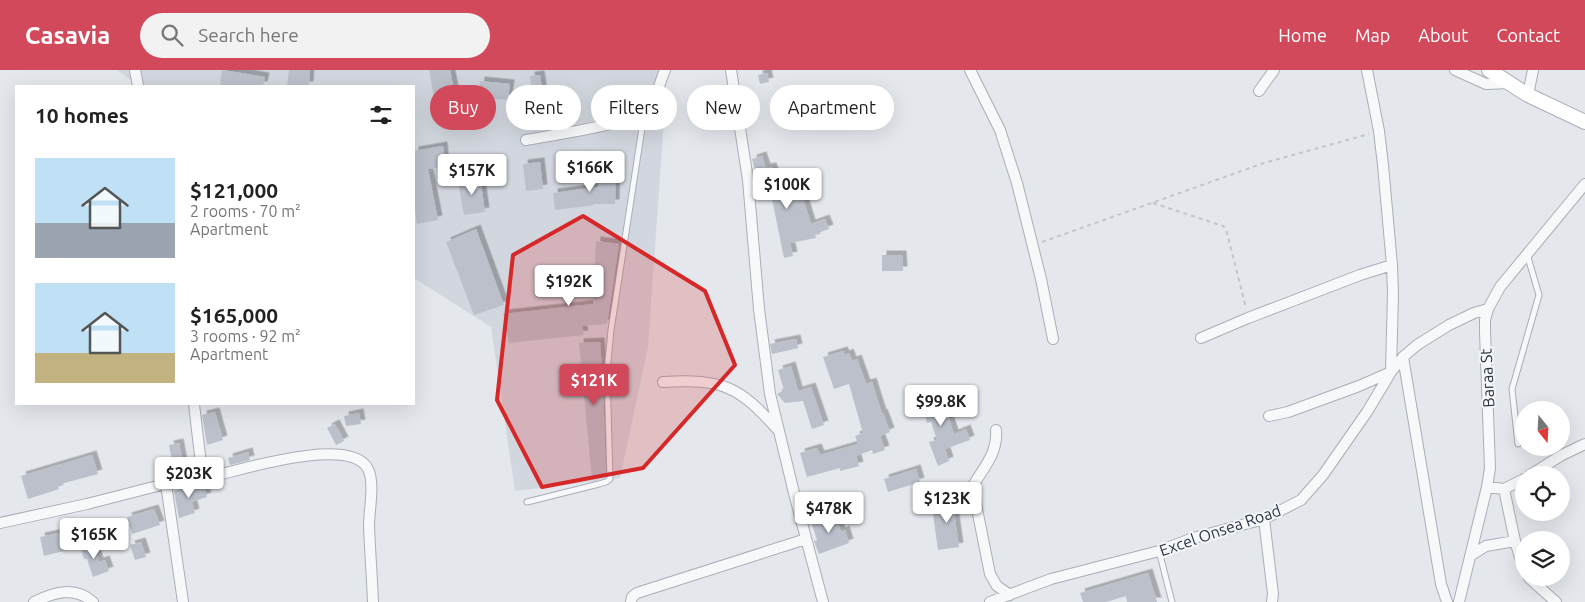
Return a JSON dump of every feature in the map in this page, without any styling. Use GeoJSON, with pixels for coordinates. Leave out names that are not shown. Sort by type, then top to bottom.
{"type":"FeatureCollection","features":[{"type":"Feature","properties":{"kind":"main road"},"geometry":{"type":"LineString","coordinates":[[1489,70],[1528,95],[1585,122]]}},
{"type":"Feature","properties":{"kind":"street"},"geometry":{"type":"LineString","coordinates":[[135,70],[138,85]]}},
{"type":"Feature","properties":{"kind":"street"},"geometry":{"type":"LineString","coordinates":[[659,85],[665,70]]}},
{"type":"Feature","properties":{"kind":"street"},"geometry":{"type":"LineString","coordinates":[[731,70],[748,180],[766,368],[778,430],[823,602]]}},
{"type":"Feature","properties":{"kind":"street"},"geometry":{"type":"LineString","coordinates":[[970,70],[1002,137],[1017,183],[1054,339]]}},
{"type":"Feature","properties":{"kind":"street"},"geometry":{"type":"LineString","coordinates":[[1259,91],[1274,70]]}},
{"type":"Feature","properties":{"kind":"street"},"geometry":{"type":"LineString","coordinates":[[1269,416],[1288,412],[1391,372],[1394,293],[1392,265],[1379,131],[1366,70]]}},
{"type":"Feature","properties":{"kind":"street"},"geometry":{"type":"LineString","coordinates":[[1455,70],[1486,84],[1510,83]]}},
{"type":"Feature","properties":{"kind":"street"},"geometry":{"type":"LineString","coordinates":[[1528,95],[1533,70]]}},
{"type":"Feature","properties":{"kind":"street"},"geometry":{"type":"LineString","coordinates":[[526,140],[591,128]]}},
{"type":"Feature","properties":{"kind":"street","name":"Baraa St"},"geometry":{"type":"LineString","coordinates":[[1459,602],[1487,486],[1490,456],[1485,332],[1485,320],[1488,309],[1500,287],[1585,184]]}},
{"type":"Feature","properties":{"kind":"street"},"geometry":{"type":"LineString","coordinates":[[1201,338],[1248,318],[1392,265]]}},
{"type":"Feature","properties":{"kind":"street","name":"Excel Onsea Road"},"geometry":{"type":"LineString","coordinates":[[990,602],[1052,579],[1159,551],[1193,538],[1264,519],[1301,500],[1339,452],[1367,412],[1391,372],[1404,357],[1417,345],[1463,318],[1488,309]]}},
{"type":"Feature","properties":{"kind":"street"},"geometry":{"type":"LineString","coordinates":[[1404,357],[1441,584],[1447,602]]}},
{"type":"Feature","properties":{"kind":"street"},"geometry":{"type":"LineString","coordinates":[[663,382],[713,382],[728,387],[741,394],[753,404],[778,430]]}},
{"type":"Feature","properties":{"kind":"street"},"geometry":{"type":"LineString","coordinates":[[194,405],[201,464],[204,474]]}},
{"type":"Feature","properties":{"kind":"street"},"geometry":{"type":"LineString","coordinates":[[996,430],[994,450],[973,489],[990,574],[997,586],[1010,595]]}},
{"type":"Feature","properties":{"kind":"street"},"geometry":{"type":"LineString","coordinates":[[1545,466],[1585,444]]}},
{"type":"Feature","properties":{"kind":"street"},"geometry":{"type":"LineString","coordinates":[[0,523],[87,504],[204,474],[212,476],[284,460],[329,454],[346,455],[362,462],[368,468],[370,476],[369,526],[373,602]]}},
{"type":"Feature","properties":{"kind":"street"},"geometry":{"type":"LineString","coordinates":[[166,484],[183,602]]}},
{"type":"Feature","properties":{"kind":"street"},"geometry":{"type":"LineString","coordinates":[[1487,486],[1504,489],[1515,484]]}},
{"type":"Feature","properties":{"kind":"street"},"geometry":{"type":"LineString","coordinates":[[1470,556],[1486,546],[1515,541],[1504,489]]}},
{"type":"Feature","properties":{"kind":"street"},"geometry":{"type":"LineString","coordinates":[[1264,519],[1273,594],[1272,602]]}},
{"type":"Feature","properties":{"kind":"street"},"geometry":{"type":"LineString","coordinates":[[631,602],[632,596],[637,593],[806,539]]}},
{"type":"Feature","properties":{"kind":"street"},"geometry":{"type":"LineString","coordinates":[[1538,586],[1556,602]]}},
{"type":"Feature","properties":{"kind":"street"},"geometry":{"type":"LineString","coordinates":[[34,602],[52,594],[74,592],[81,593],[93,602]]}},
{"type":"Feature","properties":{"kind":"lane"},"geometry":{"type":"LineString","coordinates":[[527,502],[600,484],[610,479],[607,372],[611,330],[642,130]]}},
{"type":"Feature","properties":{"kind":"lane"},"geometry":{"type":"LineString","coordinates":[[1515,416],[1512,389],[1539,294],[1527,254]]}},
{"type":"Feature","properties":{"kind":"lane"},"geometry":{"type":"LineString","coordinates":[[1159,551],[1172,602]]}},
{"type":"Feature","properties":{"kind":"path"},"geometry":{"type":"LineString","coordinates":[[1032,246],[1264,163],[1379,131]]}},
{"type":"Feature","properties":{"kind":"path"},"geometry":{"type":"LineString","coordinates":[[1152,202],[1223,226],[1226,229],[1248,318]]}},
{"type":"Feature","properties":{"kind":"highlighted area"},"geometry":{"type":"Polygon","coordinates":[[[583,216],[705,291],[735,365],[643,468],[542,487],[497,400],[513,255],[583,216]]]}},
{"type":"Feature","properties":{"kind":"shaded area"},"geometry":{"type":"Polygon","coordinates":[[[117,70],[659,70],[660,85],[591,85],[591,130],[663,130],[648,347],[620,478],[515,491],[491,327],[415,279],[415,85],[138,85],[117,70]]]}},
{"type":"Feature","properties":{"kind":"building"},"geometry":{"type":"Polygon","coordinates":[[[222,70],[265,77],[263,85],[220,85],[222,70]]]}},
{"type":"Feature","properties":{"kind":"building"},"geometry":{"type":"Polygon","coordinates":[[[289,70],[310,70],[309,85],[287,85],[289,70]]]}},
{"type":"Feature","properties":{"kind":"building"},"geometry":{"type":"Polygon","coordinates":[[[429,70],[450,70],[453,85],[432,85],[429,70]]]}},
{"type":"Feature","properties":{"kind":"building"},"geometry":{"type":"Polygon","coordinates":[[[767,73],[769,82],[760,84],[758,75],[767,73]]]}},
{"type":"Feature","properties":{"kind":"building"},"geometry":{"type":"Polygon","coordinates":[[[540,75],[542,85],[531,85],[530,76],[540,75]]]}},
{"type":"Feature","properties":{"kind":"building"},"geometry":{"type":"Polygon","coordinates":[[[480,81],[510,84],[506,85],[506,100],[496,99],[496,85],[480,85],[480,81]]]}},
{"type":"Feature","properties":{"kind":"building"},"geometry":{"type":"Polygon","coordinates":[[[443,146],[445,167],[428,169],[438,220],[417,224],[415,211],[415,151],[443,146]]]}},
{"type":"Feature","properties":{"kind":"building"},"geometry":{"type":"Polygon","coordinates":[[[762,156],[766,168],[772,167],[775,176],[778,176],[779,194],[800,188],[811,224],[825,219],[829,229],[815,234],[816,238],[790,243],[793,256],[784,258],[772,199],[761,200],[759,175],[757,176],[752,159],[762,156]]]}},
{"type":"Feature","properties":{"kind":"building"},"geometry":{"type":"Polygon","coordinates":[[[540,162],[543,189],[526,191],[523,164],[540,162]]]}},
{"type":"Feature","properties":{"kind":"building"},"geometry":{"type":"Polygon","coordinates":[[[599,167],[616,168],[615,204],[594,204],[555,210],[553,193],[598,187],[599,167]]]}},
{"type":"Feature","properties":{"kind":"building"},"geometry":{"type":"Polygon","coordinates":[[[480,177],[485,212],[464,215],[458,182],[480,177]]]}},
{"type":"Feature","properties":{"kind":"building"},"geometry":{"type":"Polygon","coordinates":[[[476,229],[504,305],[474,315],[446,242],[476,229]]]}},
{"type":"Feature","properties":{"kind":"building"},"geometry":{"type":"Polygon","coordinates":[[[596,241],[619,244],[607,324],[582,326],[584,335],[509,343],[503,314],[593,304],[596,241]]]}},
{"type":"Feature","properties":{"kind":"building"},"geometry":{"type":"Polygon","coordinates":[[[882,255],[902,255],[903,271],[882,271],[882,255]]]}},
{"type":"Feature","properties":{"kind":"building"},"geometry":{"type":"Polygon","coordinates":[[[796,339],[798,348],[772,354],[770,344],[796,339]]]}},
{"type":"Feature","properties":{"kind":"building"},"geometry":{"type":"Polygon","coordinates":[[[600,342],[606,477],[592,479],[579,343],[600,342]]]}},
{"type":"Feature","properties":{"kind":"building"},"geometry":{"type":"Polygon","coordinates":[[[843,351],[845,355],[849,353],[852,361],[857,359],[866,384],[872,382],[890,432],[880,436],[885,450],[873,454],[872,450],[856,456],[859,466],[840,471],[840,468],[807,477],[800,453],[817,448],[820,455],[858,444],[855,436],[863,433],[849,384],[834,389],[823,357],[843,351]]]}},
{"type":"Feature","properties":{"kind":"building"},"geometry":{"type":"Polygon","coordinates":[[[791,366],[798,391],[811,387],[824,425],[812,429],[803,401],[785,403],[777,394],[784,390],[778,370],[791,366]]]}},
{"type":"Feature","properties":{"kind":"building"},"geometry":{"type":"Polygon","coordinates":[[[939,390],[943,411],[946,410],[954,434],[966,429],[970,440],[945,449],[949,461],[938,466],[929,442],[937,440],[931,422],[927,423],[922,393],[939,390]]]}},
{"type":"Feature","properties":{"kind":"building"},"geometry":{"type":"Polygon","coordinates":[[[215,412],[223,440],[207,445],[202,415],[215,412]]]}},
{"type":"Feature","properties":{"kind":"building"},"geometry":{"type":"Polygon","coordinates":[[[359,413],[361,424],[346,426],[344,416],[359,413]]]}},
{"type":"Feature","properties":{"kind":"building"},"geometry":{"type":"Polygon","coordinates":[[[335,424],[344,441],[336,445],[327,428],[335,424]]]}},
{"type":"Feature","properties":{"kind":"building"},"geometry":{"type":"Polygon","coordinates":[[[179,443],[184,469],[174,471],[169,445],[179,443]]]}},
{"type":"Feature","properties":{"kind":"building"},"geometry":{"type":"Polygon","coordinates":[[[248,452],[250,460],[230,465],[228,458],[248,452]]]}},
{"type":"Feature","properties":{"kind":"building"},"geometry":{"type":"Polygon","coordinates":[[[92,455],[98,474],[57,485],[59,489],[28,499],[21,476],[92,455]]]}},
{"type":"Feature","properties":{"kind":"building"},"geometry":{"type":"Polygon","coordinates":[[[916,469],[920,482],[888,492],[884,479],[916,469]]]}},
{"type":"Feature","properties":{"kind":"building"},"geometry":{"type":"Polygon","coordinates":[[[202,482],[207,497],[192,502],[195,513],[179,518],[174,491],[202,482]]]}},
{"type":"Feature","properties":{"kind":"building"},"geometry":{"type":"Polygon","coordinates":[[[959,498],[963,509],[954,512],[959,547],[938,550],[932,507],[959,498]]]}},
{"type":"Feature","properties":{"kind":"building"},"geometry":{"type":"Polygon","coordinates":[[[154,509],[160,525],[132,534],[127,517],[154,509]]]}},
{"type":"Feature","properties":{"kind":"building"},"geometry":{"type":"Polygon","coordinates":[[[835,514],[841,532],[845,530],[849,543],[819,554],[814,541],[817,540],[811,521],[835,514]]]}},
{"type":"Feature","properties":{"kind":"building"},"geometry":{"type":"Polygon","coordinates":[[[64,532],[68,550],[44,556],[40,537],[64,532]]]}},
{"type":"Feature","properties":{"kind":"building"},"geometry":{"type":"Polygon","coordinates":[[[93,542],[99,562],[105,560],[109,571],[93,577],[80,546],[93,542]]]}},
{"type":"Feature","properties":{"kind":"building"},"geometry":{"type":"Polygon","coordinates":[[[141,542],[146,557],[135,560],[130,545],[141,542]]]}},
{"type":"Feature","properties":{"kind":"building"},"geometry":{"type":"Polygon","coordinates":[[[1148,573],[1157,602],[1127,602],[1126,596],[1106,602],[1083,602],[1080,593],[1148,573]]]}}]}
